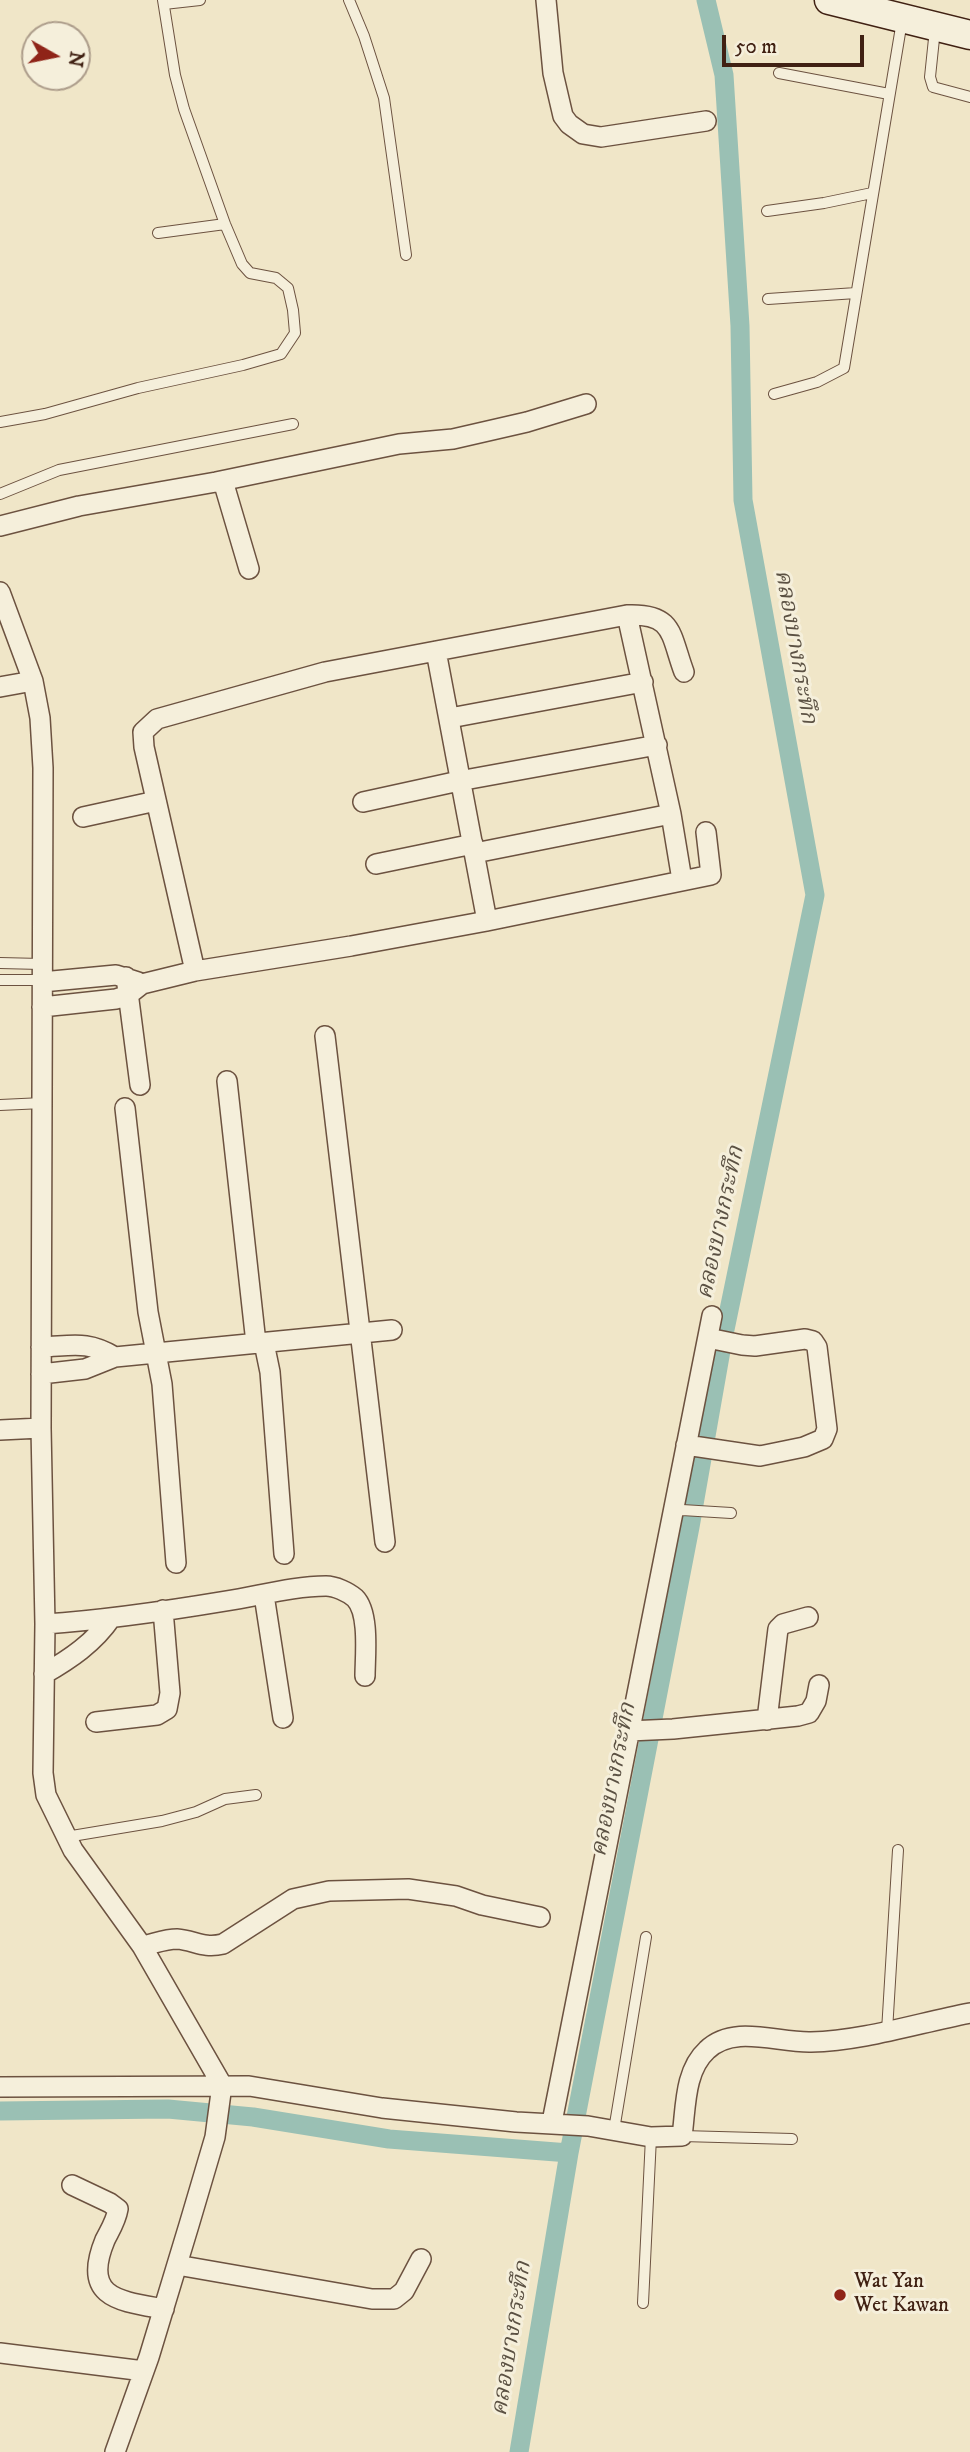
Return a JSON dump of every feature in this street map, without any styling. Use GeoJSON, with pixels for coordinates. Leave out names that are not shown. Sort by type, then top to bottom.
{"type":"FeatureCollection","features":[{"type":"Feature","properties":{"kind":"main road"},"geometry":{"type":"LineString","coordinates":[[829,0],[970,35]]}},
{"type":"Feature","properties":{"kind":"street"},"geometry":{"type":"LineString","coordinates":[[546,0],[553,73],[563,116],[576,129],[583,134],[601,137],[706,121]]}},
{"type":"Feature","properties":{"kind":"street"},"geometry":{"type":"LineString","coordinates":[[0,526],[79,506],[223,481],[399,444],[453,439],[527,422],[586,404]]}},
{"type":"Feature","properties":{"kind":"street"},"geometry":{"type":"LineString","coordinates":[[223,481],[249,569]]}},
{"type":"Feature","properties":{"kind":"street"},"geometry":{"type":"LineString","coordinates":[[0,592],[33,681],[40,719],[43,768],[41,1428],[45,1624],[43,1773],[46,1795],[66,1837],[142,1946],[221,2094],[215,2137],[164,2309],[115,2452]]}},
{"type":"Feature","properties":{"kind":"street"},"geometry":{"type":"LineString","coordinates":[[195,971],[144,747],[143,732],[157,719],[325,672],[627,615],[647,614],[666,624],[684,671]]}},
{"type":"Feature","properties":{"kind":"street"},"geometry":{"type":"LineString","coordinates":[[627,615],[657,745],[682,880]]}},
{"type":"Feature","properties":{"kind":"street"},"geometry":{"type":"LineString","coordinates":[[436,652],[487,921]]}},
{"type":"Feature","properties":{"kind":"street"},"geometry":{"type":"LineString","coordinates":[[0,687],[33,681]]}},
{"type":"Feature","properties":{"kind":"street"},"geometry":{"type":"LineString","coordinates":[[450,718],[643,682]]}},
{"type":"Feature","properties":{"kind":"street"},"geometry":{"type":"LineString","coordinates":[[363,802],[459,781],[657,745]]}},
{"type":"Feature","properties":{"kind":"street"},"geometry":{"type":"LineString","coordinates":[[83,817],[156,801]]}},
{"type":"Feature","properties":{"kind":"street"},"geometry":{"type":"LineString","coordinates":[[376,864],[671,814]]}},
{"type":"Feature","properties":{"kind":"street"},"geometry":{"type":"LineString","coordinates":[[42,1007],[116,999],[132,985],[195,971],[351,947],[711,875],[706,832]]}},
{"type":"Feature","properties":{"kind":"street"},"geometry":{"type":"LineString","coordinates":[[42,975],[103,976],[132,985]]}},
{"type":"Feature","properties":{"kind":"street"},"geometry":{"type":"LineString","coordinates":[[132,985],[140,1085]]}},
{"type":"Feature","properties":{"kind":"street"},"geometry":{"type":"LineString","coordinates":[[325,1036],[385,1542]]}},
{"type":"Feature","properties":{"kind":"street"},"geometry":{"type":"LineString","coordinates":[[227,1081],[260,1343],[270,1371],[284,1554]]}},
{"type":"Feature","properties":{"kind":"street"},"geometry":{"type":"LineString","coordinates":[[125,1108],[148,1312],[162,1384],[176,1563]]}},
{"type":"Feature","properties":{"kind":"street"},"geometry":{"type":"LineString","coordinates":[[558,2123],[638,1731],[711,1338],[712,1316]]}},
{"type":"Feature","properties":{"kind":"street"},"geometry":{"type":"LineString","coordinates":[[41,1374],[85,1369],[115,1357],[392,1330]]}},
{"type":"Feature","properties":{"kind":"street"},"geometry":{"type":"LineString","coordinates":[[689,1445],[760,1456],[804,1447],[823,1439],[827,1429],[817,1347],[813,1340],[742,1345],[711,1338]]}},
{"type":"Feature","properties":{"kind":"street"},"geometry":{"type":"LineString","coordinates":[[41,1347],[98,1346],[115,1357]]}},
{"type":"Feature","properties":{"kind":"street"},"geometry":{"type":"LineString","coordinates":[[0,1430],[41,1428]]}},
{"type":"Feature","properties":{"kind":"street"},"geometry":{"type":"LineString","coordinates":[[45,1624],[111,1618],[285,1590],[329,1586],[344,1591],[357,1600],[365,1619],[365,1676]]}},
{"type":"Feature","properties":{"kind":"street"},"geometry":{"type":"LineString","coordinates":[[264,1595],[283,1717]]}},
{"type":"Feature","properties":{"kind":"street"},"geometry":{"type":"LineString","coordinates":[[96,1722],[157,1715],[167,1709],[170,1693],[163,1610]]}},
{"type":"Feature","properties":{"kind":"street"},"geometry":{"type":"LineString","coordinates":[[767,1720],[778,1629],[783,1624],[808,1617]]}},
{"type":"Feature","properties":{"kind":"street"},"geometry":{"type":"LineString","coordinates":[[44,1674],[68,1661],[100,1635],[111,1618]]}},
{"type":"Feature","properties":{"kind":"street"},"geometry":{"type":"LineString","coordinates":[[638,1731],[767,1720],[809,1713],[816,1701],[819,1685]]}},
{"type":"Feature","properties":{"kind":"street"},"geometry":{"type":"LineString","coordinates":[[142,1946],[179,1939],[213,1947],[223,1944],[293,1899],[329,1891],[408,1889],[456,1896],[482,1905],[540,1917]]}},
{"type":"Feature","properties":{"kind":"street"},"geometry":{"type":"LineString","coordinates":[[0,2087],[221,2094],[249,2086],[382,2108],[516,2122],[589,2126],[651,2137],[682,2136],[689,2078],[706,2051],[727,2037],[810,2042],[887,2031],[970,2013]]}},
{"type":"Feature","properties":{"kind":"street"},"geometry":{"type":"LineString","coordinates":[[72,2185],[118,2209],[96,2270],[107,2293],[117,2300],[164,2309]]}},
{"type":"Feature","properties":{"kind":"street"},"geometry":{"type":"LineString","coordinates":[[177,2265],[372,2299],[394,2300],[404,2291],[421,2259]]}},
{"type":"Feature","properties":{"kind":"street"},"geometry":{"type":"LineString","coordinates":[[0,2353],[144,2371]]}},
{"type":"Feature","properties":{"kind":"lane"},"geometry":{"type":"LineString","coordinates":[[0,422],[45,415],[138,388],[281,354],[295,333],[288,288],[276,278],[250,273],[242,264],[184,109],[175,75],[163,2],[200,0]]}},
{"type":"Feature","properties":{"kind":"lane"},"geometry":{"type":"LineString","coordinates":[[349,0],[384,98],[406,255]]}},
{"type":"Feature","properties":{"kind":"lane"},"geometry":{"type":"LineString","coordinates":[[774,394],[817,382],[844,368],[902,20]]}},
{"type":"Feature","properties":{"kind":"lane"},"geometry":{"type":"LineString","coordinates":[[935,27],[930,77],[933,87],[970,97]]}},
{"type":"Feature","properties":{"kind":"lane"},"geometry":{"type":"LineString","coordinates":[[779,73],[889,94]]}},
{"type":"Feature","properties":{"kind":"lane"},"geometry":{"type":"LineString","coordinates":[[767,211],[824,203],[872,192]]}},
{"type":"Feature","properties":{"kind":"lane"},"geometry":{"type":"LineString","coordinates":[[158,233],[225,224]]}},
{"type":"Feature","properties":{"kind":"lane"},"geometry":{"type":"LineString","coordinates":[[768,299],[856,293]]}},
{"type":"Feature","properties":{"kind":"lane"},"geometry":{"type":"LineString","coordinates":[[0,494],[59,470],[293,424]]}},
{"type":"Feature","properties":{"kind":"lane"},"geometry":{"type":"LineString","coordinates":[[0,963],[42,975]]}},
{"type":"Feature","properties":{"kind":"lane"},"geometry":{"type":"LineString","coordinates":[[0,980],[42,975]]}},
{"type":"Feature","properties":{"kind":"lane"},"geometry":{"type":"LineString","coordinates":[[0,1105],[43,1103]]}},
{"type":"Feature","properties":{"kind":"lane"},"geometry":{"type":"LineString","coordinates":[[677,1511],[731,1513]]}},
{"type":"Feature","properties":{"kind":"lane"},"geometry":{"type":"LineString","coordinates":[[66,1837],[162,1821],[196,1812],[225,1799],[256,1795]]}},
{"type":"Feature","properties":{"kind":"lane"},"geometry":{"type":"LineString","coordinates":[[887,2031],[898,1850]]}},
{"type":"Feature","properties":{"kind":"lane"},"geometry":{"type":"LineString","coordinates":[[614,2130],[646,1937]]}},
{"type":"Feature","properties":{"kind":"lane"},"geometry":{"type":"LineString","coordinates":[[682,2136],[792,2139]]}},
{"type":"Feature","properties":{"kind":"lane"},"geometry":{"type":"LineString","coordinates":[[643,2302],[651,2137]]}},
{"type":"Feature","properties":{"kind":"waterway","name":"คลองบางกระทึก"},"geometry":{"type":"LineString","coordinates":[[519,2452],[569,2153],[690,1527],[723,1339],[815,895],[743,500],[740,326],[724,75],[706,0]]}},
{"type":"Feature","properties":{"kind":"waterway"},"geometry":{"type":"LineString","coordinates":[[0,2111],[168,2109],[253,2117],[389,2139],[569,2153]]}},
{"type":"Feature","properties":{"kind":"place","name":"Wat Yan Wet Kawan"},"geometry":{"type":"Point","coordinates":[840,2295]}}]}
